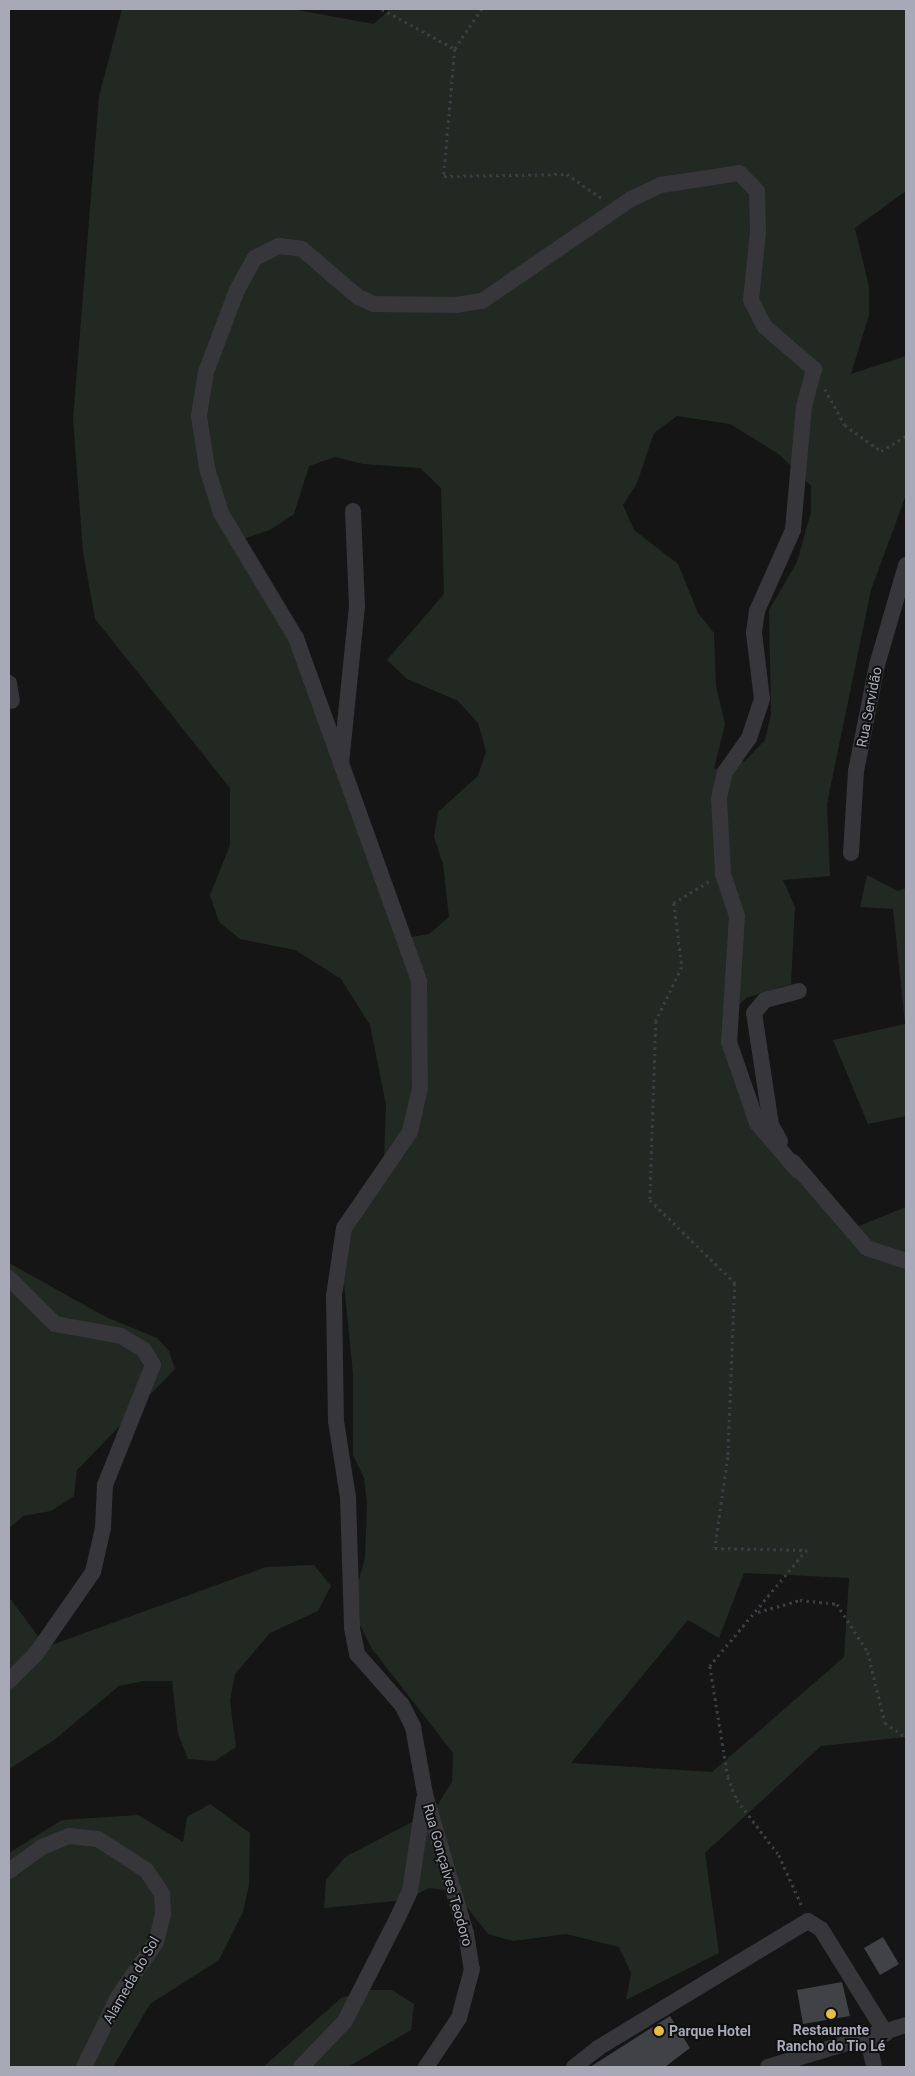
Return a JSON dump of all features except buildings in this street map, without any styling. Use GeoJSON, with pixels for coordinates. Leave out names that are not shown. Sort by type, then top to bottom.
{"type":"FeatureCollection","features":[{"type":"Feature","properties":{"kind":"street"},"geometry":{"type":"LineString","coordinates":[[301,2067],[345,2021],[410,1891],[425,1794],[413,1727],[402,1704],[357,1654],[352,1628],[348,1498],[336,1421],[334,1296],[344,1228],[410,1132],[420,1088],[419,981],[296,638],[221,514],[207,468],[199,416],[206,372],[237,290],[256,258],[279,246],[302,249],[358,297],[374,304],[456,305],[482,301],[615,207],[661,185],[739,173],[757,191],[758,232],[751,300],[765,327],[814,369],[804,406],[792,530],[757,611],[754,634],[762,699],[749,738],[725,772],[718,799],[723,874],[737,916],[728,1042],[757,1123],[867,1248],[906,1261]]}},
{"type":"Feature","properties":{"kind":"street"},"geometry":{"type":"LineString","coordinates":[[341,763],[357,606],[353,511]]}},
{"type":"Feature","properties":{"kind":"street","name":"Rua Servidão"},"geometry":{"type":"LineString","coordinates":[[850,853],[856,771],[877,665],[906,565]]}},
{"type":"Feature","properties":{"kind":"street"},"geometry":{"type":"LineString","coordinates":[[9,683],[12,701]]}},
{"type":"Feature","properties":{"kind":"street"},"geometry":{"type":"LineString","coordinates":[[798,1171],[771,1125],[754,1013],[765,1000],[799,991]]}},
{"type":"Feature","properties":{"kind":"street"},"geometry":{"type":"LineString","coordinates":[[9,1278],[55,1324],[121,1336],[144,1350],[152,1365],[146,1390],[118,1446],[105,1485],[103,1528],[93,1572],[35,1655],[9,1681]]}},
{"type":"Feature","properties":{"kind":"street","name":"Rua Gonçalves Teodoro"},"geometry":{"type":"LineString","coordinates":[[425,1794],[466,1933],[470,1986],[459,2018],[426,2067]]}},
{"type":"Feature","properties":{"kind":"street","name":"Alameda do Sol"},"geometry":{"type":"LineString","coordinates":[[9,1871],[42,1847],[69,1836],[98,1839],[146,1870],[162,1894],[164,1914],[156,1942],[118,1996],[84,2067]]}},
{"type":"Feature","properties":{"kind":"street"},"geometry":{"type":"LineString","coordinates":[[574,2067],[598,2048],[808,1921],[821,1929],[886,2034]]}},
{"type":"Feature","properties":{"kind":"street"},"geometry":{"type":"LineString","coordinates":[[768,2067],[868,2040],[906,2025]]}},
{"type":"Feature","properties":{"kind":"street"},"geometry":{"type":"LineString","coordinates":[[868,2040],[874,2067]]}},
{"type":"Feature","properties":{"kind":"path"},"geometry":{"type":"LineString","coordinates":[[382,9],[454,50]]}},
{"type":"Feature","properties":{"kind":"path"},"geometry":{"type":"LineString","coordinates":[[482,9],[454,50],[444,176],[567,174],[615,207]]}},
{"type":"Feature","properties":{"kind":"path"},"geometry":{"type":"LineString","coordinates":[[814,369],[845,425],[881,451],[906,436]]}},
{"type":"Feature","properties":{"kind":"path"},"geometry":{"type":"LineString","coordinates":[[723,874],[674,903],[682,967],[656,1021],[650,1200],[735,1282],[728,1457],[715,1548],[807,1550],[710,1666],[728,1777],[737,1800],[779,1855],[808,1921]]}},
{"type":"Feature","properties":{"kind":"path"},"geometry":{"type":"LineString","coordinates":[[757,1612],[800,1600],[837,1604],[868,1652],[885,1723],[906,1737]]}},
{"type":"Feature","properties":{"kind":"shaded area"},"geometry":{"type":"Polygon","coordinates":[[[122,9],[292,9],[374,24],[390,9],[906,9],[906,191],[855,228],[869,287],[869,315],[851,374],[906,356],[906,495],[871,590],[827,804],[830,876],[783,880],[795,907],[791,984],[746,998],[737,1007],[733,1034],[756,1106],[854,1228],[906,1207],[906,1737],[821,1746],[705,1853],[719,1953],[626,2000],[631,1973],[619,1947],[566,1934],[513,1941],[488,1934],[454,1891],[429,1888],[405,1900],[324,1908],[326,1880],[345,1857],[416,1820],[438,1804],[452,1782],[453,1753],[372,1649],[360,1625],[358,1583],[365,1558],[367,1503],[364,1478],[353,1455],[353,1374],[338,1223],[384,1158],[386,1105],[370,1025],[341,979],[295,950],[240,939],[219,922],[210,895],[230,845],[230,788],[95,619],[83,552],[73,419],[99,96],[122,9]],[[677,416],[654,433],[637,483],[623,505],[634,530],[678,564],[698,613],[714,633],[716,686],[725,724],[714,769],[745,761],[765,740],[771,714],[769,610],[797,562],[811,512],[811,486],[780,455],[730,424],[677,416]],[[335,457],[309,466],[294,514],[270,530],[243,539],[267,578],[411,937],[429,934],[449,917],[443,864],[434,837],[438,812],[478,776],[486,751],[478,723],[458,701],[407,679],[387,660],[444,594],[441,488],[420,468],[363,464],[335,457]],[[744,1573],[719,1638],[688,1620],[571,1763],[712,1772],[844,1657],[849,1578],[744,1573]]]}},
{"type":"Feature","properties":{"kind":"shaded area"},"geometry":{"type":"Polygon","coordinates":[[[867,875],[898,891],[906,888],[906,1116],[868,1124],[833,1040],[905,1024],[893,909],[860,907],[867,875]]]}},
{"type":"Feature","properties":{"kind":"shaded area"},"geometry":{"type":"Polygon","coordinates":[[[9,1263],[106,1317],[157,1338],[169,1351],[175,1369],[77,1470],[74,1496],[51,1511],[23,1516],[9,1528],[9,1263]]]}},
{"type":"Feature","properties":{"kind":"shaded area"},"geometry":{"type":"Polygon","coordinates":[[[314,1565],[331,1586],[318,1611],[270,1633],[235,1674],[230,1701],[236,1747],[215,1761],[188,1759],[178,1734],[172,1681],[144,1681],[119,1686],[54,1740],[9,1769],[9,1597],[46,1647],[266,1567],[314,1565]]]}},
{"type":"Feature","properties":{"kind":"shaded area"},"geometry":{"type":"Polygon","coordinates":[[[210,1804],[250,1833],[249,1885],[243,1912],[219,1960],[150,2004],[113,2067],[9,2067],[9,1853],[62,1820],[138,1815],[183,1842],[187,1817],[210,1804]]]}},
{"type":"Feature","properties":{"kind":"shaded area"},"geometry":{"type":"Polygon","coordinates":[[[367,1990],[392,1990],[414,2004],[411,2030],[348,2067],[263,2067],[341,1998],[367,1990]]]}},
{"type":"Feature","properties":{"kind":"place","name":"Restaurante Rancho do Tio Lé"},"geometry":{"type":"Point","coordinates":[831,2014]}},
{"type":"Feature","properties":{"kind":"place","name":"Parque Hotel"},"geometry":{"type":"Point","coordinates":[659,2031]}}]}
